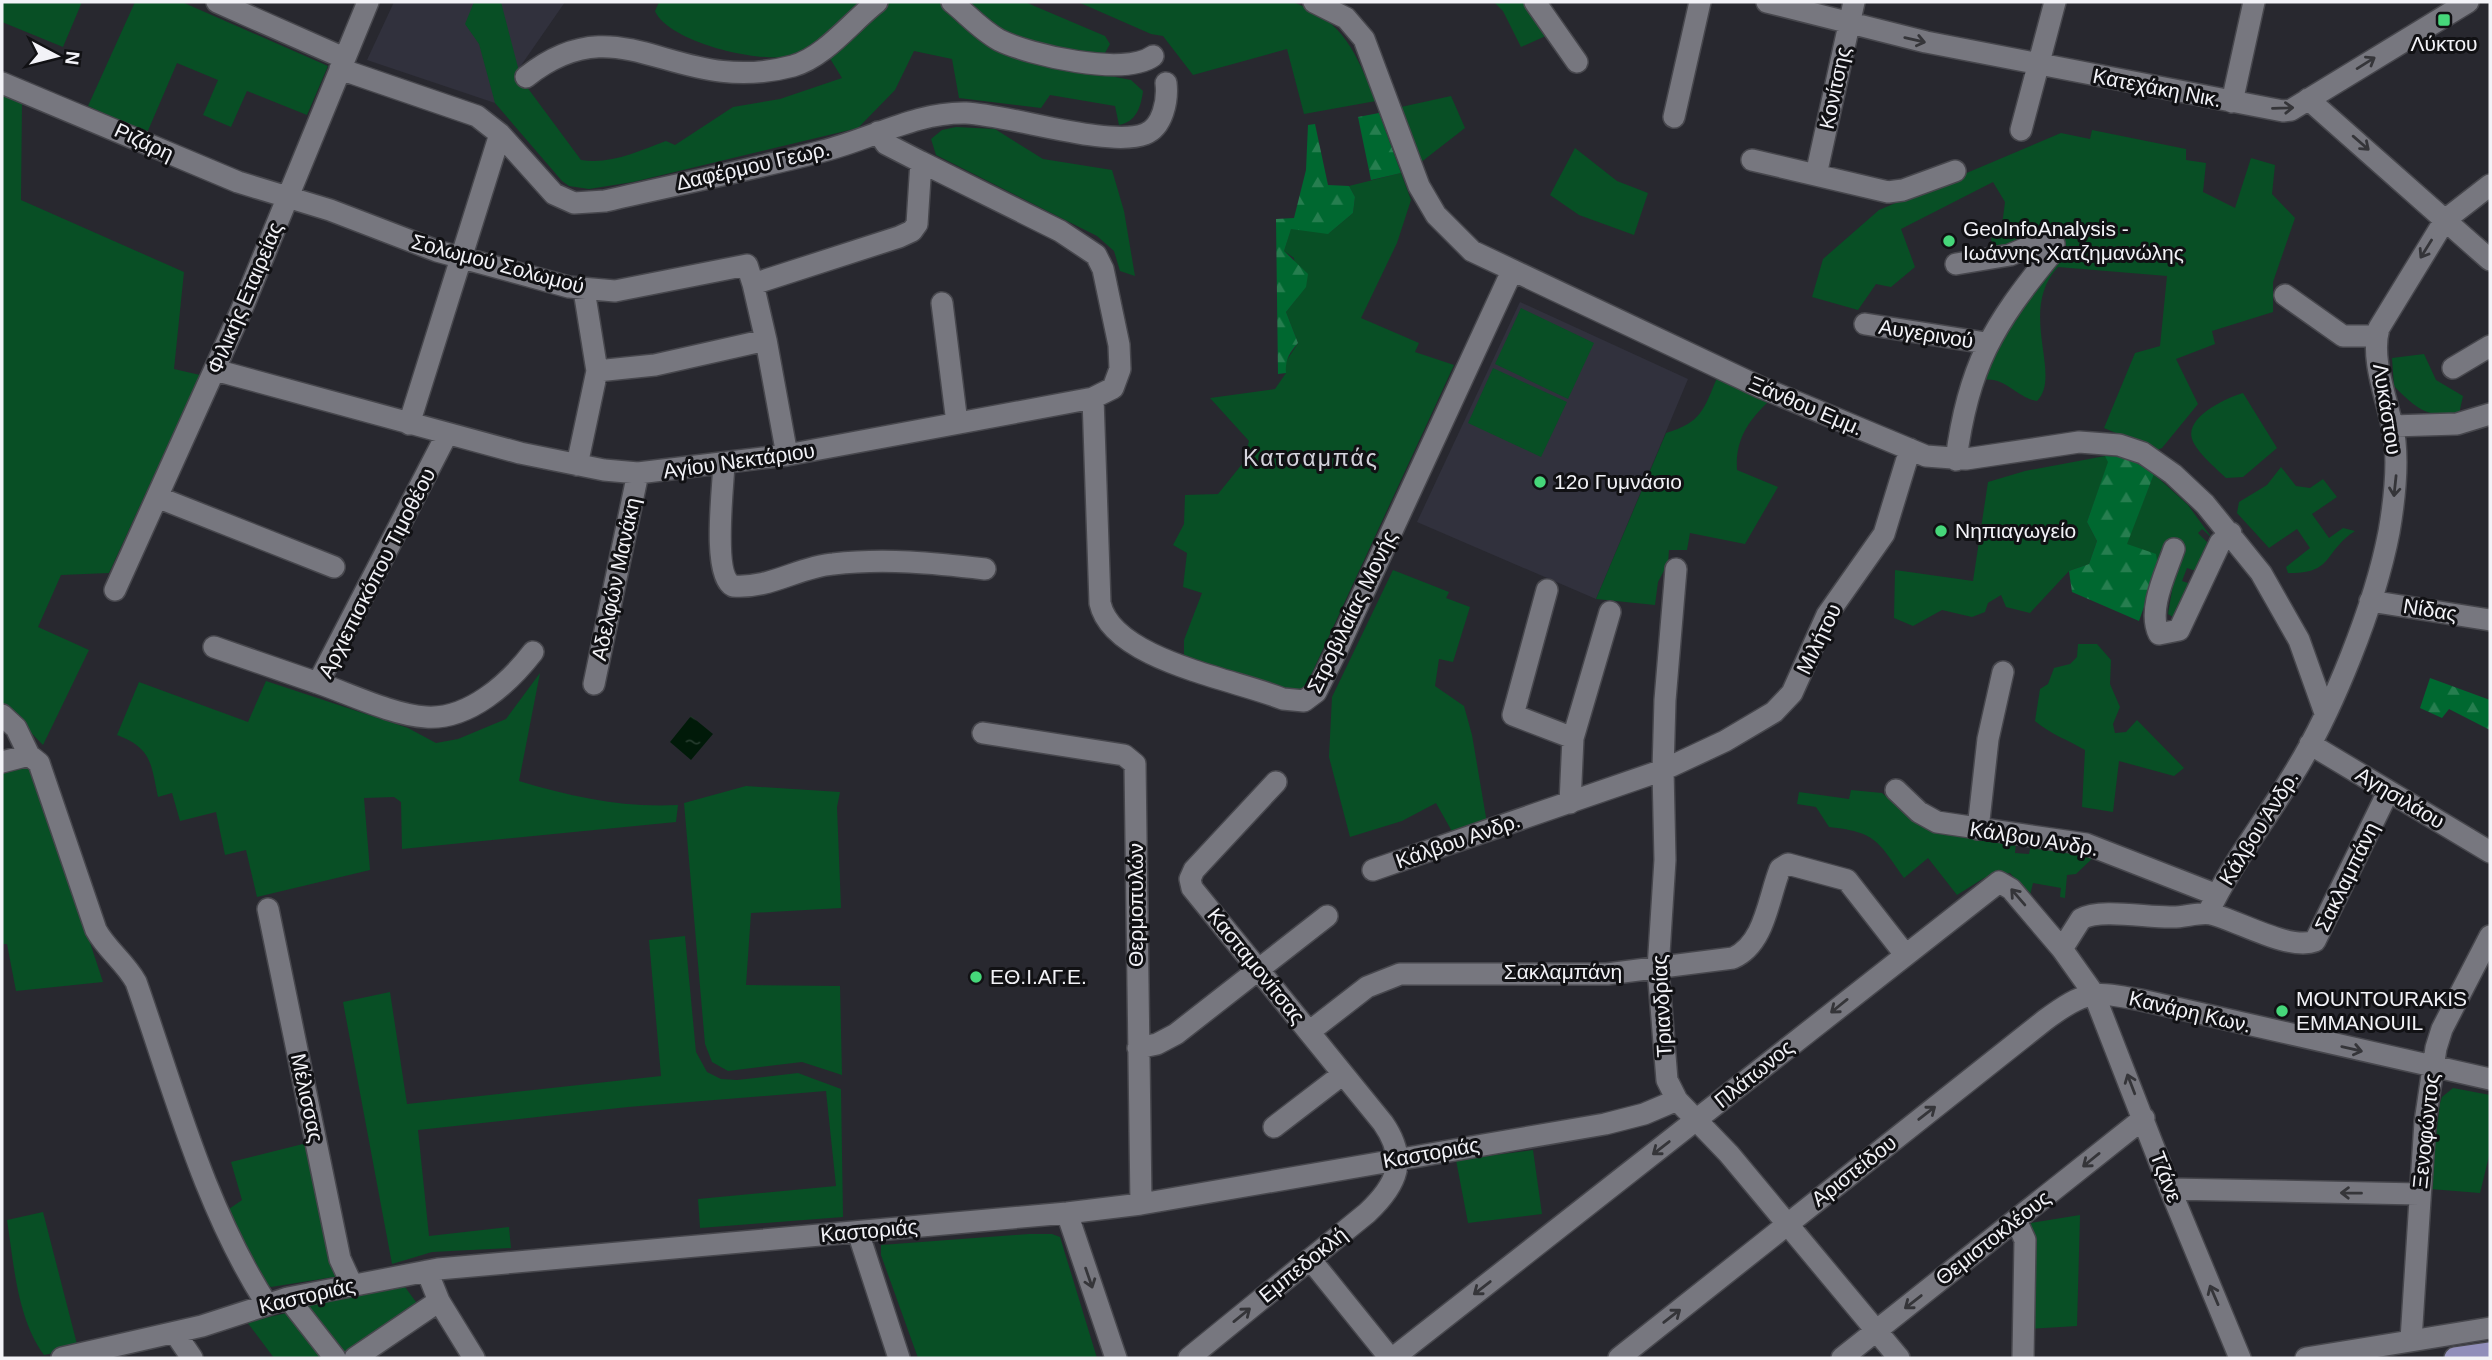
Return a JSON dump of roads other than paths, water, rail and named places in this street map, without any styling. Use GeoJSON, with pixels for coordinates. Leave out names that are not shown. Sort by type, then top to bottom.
{"type":"FeatureCollection","features":[{"type":"Feature","properties":{"kind":"main road"},"geometry":{"type":"LineString","coordinates":[[2455,1358],[2490,1353]]}},
{"type":"Feature","properties":{"kind":"street","name":"Δαφέρμου Γεωρ."},"geometry":{"type":"LineString","coordinates":[[217,2],[342,64],[467,112],[500,134],[554,194],[580,204],[605,201],[825,151],[926,117],[963,113],[1106,136],[1137,136],[1150,131],[1160,120],[1166,100],[1166,83]]}},
{"type":"Feature","properties":{"kind":"street","name":"Φιλικής Εταιρείας"},"geometry":{"type":"LineString","coordinates":[[115,590],[215,370],[368,2]]}},
{"type":"Feature","properties":{"kind":"street"},"geometry":{"type":"LineString","coordinates":[[682,43],[706,57],[740,68],[789,67],[811,58],[877,2]]}},
{"type":"Feature","properties":{"kind":"street"},"geometry":{"type":"LineString","coordinates":[[952,2],[992,35],[1023,48],[1101,64],[1132,64],[1153,56]]}},
{"type":"Feature","properties":{"kind":"street"},"geometry":{"type":"LineString","coordinates":[[1535,2],[1577,62]]}},
{"type":"Feature","properties":{"kind":"street"},"geometry":{"type":"LineString","coordinates":[[1674,117],[1700,2]]}},
{"type":"Feature","properties":{"kind":"street","name":"Κατεχάκη Νικ."},"geometry":{"type":"LineString","coordinates":[[1767,2],[1849,25],[2232,102],[2283,111],[2291,110],[2308,99]]}},
{"type":"Feature","properties":{"kind":"street","name":"Κονίτσης"},"geometry":{"type":"LineString","coordinates":[[1816,175],[1854,2]]}},
{"type":"Feature","properties":{"kind":"street"},"geometry":{"type":"LineString","coordinates":[[2021,130],[2055,2]]}},
{"type":"Feature","properties":{"kind":"street"},"geometry":{"type":"LineString","coordinates":[[2232,102],[2254,2]]}},
{"type":"Feature","properties":{"kind":"street"},"geometry":{"type":"LineString","coordinates":[[2461,3],[2308,99],[2361,142],[2490,260]]}},
{"type":"Feature","properties":{"kind":"street","name":"Ξάνθου Εμμ."},"geometry":{"type":"LineString","coordinates":[[1324,4],[1352,23],[1364,39],[1410,166],[1436,215],[1472,251],[1760,387],[1926,456],[1956,460],[2079,442],[2129,447],[2150,457],[2173,474],[2231,533],[2282,606],[2299,640],[2325,713]]}},
{"type":"Feature","properties":{"kind":"street"},"geometry":{"type":"LineString","coordinates":[[526,77],[558,33]]}},
{"type":"Feature","properties":{"kind":"street","name":"Ριζάρη"},"geometry":{"type":"LineString","coordinates":[[2,83],[96,120],[198,167],[288,198]]}},
{"type":"Feature","properties":{"kind":"street"},"geometry":{"type":"LineString","coordinates":[[878,132],[891,147],[1082,243],[1096,255],[1103,269],[1120,355],[1117,382],[1110,391],[1093,398]]}},
{"type":"Feature","properties":{"kind":"street"},"geometry":{"type":"LineString","coordinates":[[409,424],[459,257],[500,134]]}},
{"type":"Feature","properties":{"kind":"street"},"geometry":{"type":"LineString","coordinates":[[1752,160],[1896,192],[1955,172]]}},
{"type":"Feature","properties":{"kind":"street"},"geometry":{"type":"LineString","coordinates":[[787,455],[753,284],[912,231],[918,220],[921,162]]}},
{"type":"Feature","properties":{"kind":"street","name":"Λυκάστου"},"geometry":{"type":"LineString","coordinates":[[2310,744],[2370,601],[2384,554],[2394,496],[2396,464],[2392,426],[2376,337],[2382,319],[2445,220],[2490,185]]}},
{"type":"Feature","properties":{"kind":"street","name":"Σολωμού Σολωμού"},"geometry":{"type":"LineString","coordinates":[[288,198],[330,210],[459,257],[584,290],[615,290],[652,285],[747,265],[753,284]]}},
{"type":"Feature","properties":{"kind":"street","name":"Αυγερινού"},"geometry":{"type":"LineString","coordinates":[[1956,264],[2010,255],[2045,240],[2054,244],[2052,253],[2007,309],[1986,343],[1965,401],[1956,460]]}},
{"type":"Feature","properties":{"kind":"street","name":"Στροβιλαίας Μονής"},"geometry":{"type":"LineString","coordinates":[[1093,398],[1100,603],[1107,623],[1126,640],[1158,657],[1283,699],[1304,701],[1316,692],[1336,652],[1512,271]]}},
{"type":"Feature","properties":{"kind":"street"},"geometry":{"type":"LineString","coordinates":[[577,465],[597,371],[584,290]]}},
{"type":"Feature","properties":{"kind":"street"},"geometry":{"type":"LineString","coordinates":[[2285,295],[2343,336],[2376,337]]}},
{"type":"Feature","properties":{"kind":"street"},"geometry":{"type":"LineString","coordinates":[[942,303],[957,423]]}},
{"type":"Feature","properties":{"kind":"street","name":"Αυγερινού"},"geometry":{"type":"LineString","coordinates":[[1865,324],[1986,343]]}},
{"type":"Feature","properties":{"kind":"street"},"geometry":{"type":"LineString","coordinates":[[597,371],[655,365],[766,340]]}},
{"type":"Feature","properties":{"kind":"street"},"geometry":{"type":"LineString","coordinates":[[2453,368],[2490,346]]}},
{"type":"Feature","properties":{"kind":"street","name":"Αγίου Νεκτάριου"},"geometry":{"type":"LineString","coordinates":[[215,370],[447,434],[577,465],[638,473],[787,455],[1093,398]]}},
{"type":"Feature","properties":{"kind":"street"},"geometry":{"type":"LineString","coordinates":[[2392,426],[2457,424],[2483,413],[2490,414]]}},
{"type":"Feature","properties":{"kind":"street","name":"Αρχιεπισκόπου Τιμοθέου"},"geometry":{"type":"LineString","coordinates":[[447,434],[318,683],[416,716],[442,716],[494,692],[514,676],[533,652]]}},
{"type":"Feature","properties":{"kind":"street","name":"Μιλήτου"},"geometry":{"type":"LineString","coordinates":[[1662,770],[1726,741],[1763,719],[1787,700],[1827,615],[1884,534],[1910,449]]}},
{"type":"Feature","properties":{"kind":"street"},"geometry":{"type":"LineString","coordinates":[[724,464],[721,569],[728,583],[733,586],[773,583],[825,565],[884,559],[985,569]]}},
{"type":"Feature","properties":{"kind":"street","name":"Αδελφών Μανάκη"},"geometry":{"type":"LineString","coordinates":[[594,684],[638,473]]}},
{"type":"Feature","properties":{"kind":"street"},"geometry":{"type":"LineString","coordinates":[[157,497],[334,567]]}},
{"type":"Feature","properties":{"kind":"street"},"geometry":{"type":"LineString","coordinates":[[2174,549],[2157,601],[2155,626],[2159,634],[2179,630],[2220,543],[2231,533]]}},
{"type":"Feature","properties":{"kind":"street","name":"Τριανδρίας"},"geometry":{"type":"LineString","coordinates":[[1676,569],[1662,770],[1665,860],[1658,969],[1665,1073],[1677,1100],[1729,1154],[1899,1358]]}},
{"type":"Feature","properties":{"kind":"street"},"geometry":{"type":"LineString","coordinates":[[1547,590],[1513,715],[1573,738]]}},
{"type":"Feature","properties":{"kind":"street","name":"Νίδας"},"geometry":{"type":"LineString","coordinates":[[2370,601],[2490,620]]}},
{"type":"Feature","properties":{"kind":"street"},"geometry":{"type":"LineString","coordinates":[[1570,803],[1573,738],[1610,612]]}},
{"type":"Feature","properties":{"kind":"street"},"geometry":{"type":"LineString","coordinates":[[214,647],[318,683]]}},
{"type":"Feature","properties":{"kind":"street"},"geometry":{"type":"LineString","coordinates":[[1978,830],[1989,739],[2003,672]]}},
{"type":"Feature","properties":{"kind":"street"},"geometry":{"type":"LineString","coordinates":[[2,715],[16,728],[29,755],[39,763],[46,777],[96,930],[103,943],[124,964],[136,982],[213,1199],[238,1257],[266,1303]]}},
{"type":"Feature","properties":{"kind":"street","name":"Θερμοπυλών"},"geometry":{"type":"LineString","coordinates":[[983,733],[1124,755],[1135,764],[1141,1203]]}},
{"type":"Feature","properties":{"kind":"street","name":"Αγησιλάου"},"geometry":{"type":"LineString","coordinates":[[2310,744],[2490,852]]}},
{"type":"Feature","properties":{"kind":"street","name":"Κάλβου Άνδρ."},"geometry":{"type":"LineString","coordinates":[[2213,904],[2310,744]]}},
{"type":"Feature","properties":{"kind":"street"},"geometry":{"type":"LineString","coordinates":[[2,762],[29,755]]}},
{"type":"Feature","properties":{"kind":"street","name":"Κάλβου Ανδρ."},"geometry":{"type":"LineString","coordinates":[[1373,870],[1662,770]]}},
{"type":"Feature","properties":{"kind":"street","name":"Κασταμονίτσας"},"geometry":{"type":"LineString","coordinates":[[1276,782],[1194,870],[1189,879],[1192,888],[1389,1132],[1399,1158]]}},
{"type":"Feature","properties":{"kind":"street","name":"Κάλβου Ανδρ."},"geometry":{"type":"LineString","coordinates":[[1896,790],[1926,817],[1948,825],[2087,844],[2213,904]]}},
{"type":"Feature","properties":{"kind":"street","name":"Σακλαμπάνη"},"geometry":{"type":"LineString","coordinates":[[2062,949],[2076,925],[2087,916],[2174,917],[2213,904],[2280,938],[2306,943],[2315,941],[2388,792]]}},
{"type":"Feature","properties":{"kind":"street","name":"Σακλαμπάνη"},"geometry":{"type":"LineString","coordinates":[[1309,1032],[1367,987],[1400,974],[1470,972],[1562,975],[1658,969],[1726,960],[1745,952],[1759,929],[1780,870],[1788,864],[1847,880],[1905,953]]}},
{"type":"Feature","properties":{"kind":"street","name":"Πλάτωνος"},"geometry":{"type":"LineString","coordinates":[[1392,1358],[1998,882],[2011,889],[2062,949],[2094,994]]}},
{"type":"Feature","properties":{"kind":"street","name":"Μέλισσας"},"geometry":{"type":"LineString","coordinates":[[268,909],[340,1259],[352,1285]]}},
{"type":"Feature","properties":{"kind":"street"},"geometry":{"type":"LineString","coordinates":[[1138,1048],[1162,1042],[1176,1034],[1327,916]]}},
{"type":"Feature","properties":{"kind":"street","name":"Ξενοφώντος"},"geometry":{"type":"LineString","coordinates":[[2411,1340],[2419,1194],[2432,1067],[2442,1029],[2490,936]]}},
{"type":"Feature","properties":{"kind":"street","name":"Κανάρη Κων."},"geometry":{"type":"LineString","coordinates":[[2094,994],[2160,1004],[2490,1079]]}},
{"type":"Feature","properties":{"kind":"street","name":"Τζάνε"},"geometry":{"type":"LineString","coordinates":[[2094,994],[2240,1358]]}},
{"type":"Feature","properties":{"kind":"street","name":"Αριστείδου"},"geometry":{"type":"LineString","coordinates":[[1619,1358],[2045,1020],[2078,998],[2094,994]]}},
{"type":"Feature","properties":{"kind":"street"},"geometry":{"type":"LineString","coordinates":[[1274,1127],[1343,1074]]}},
{"type":"Feature","properties":{"kind":"street","name":"Καστοριάς"},"geometry":{"type":"LineString","coordinates":[[62,1358],[213,1323],[266,1303],[427,1271],[1067,1213],[1141,1203],[1621,1121],[1677,1100]]}},
{"type":"Feature","properties":{"kind":"street","name":"Θεμιστοκλέους"},"geometry":{"type":"LineString","coordinates":[[1842,1358],[2144,1118]]}},
{"type":"Feature","properties":{"kind":"street","name":"Εμπεδοκλή"},"geometry":{"type":"LineString","coordinates":[[1189,1358],[1379,1200],[1395,1175],[1399,1158]]}},
{"type":"Feature","properties":{"kind":"street"},"geometry":{"type":"LineString","coordinates":[[2170,1189],[2419,1194]]}},
{"type":"Feature","properties":{"kind":"street"},"geometry":{"type":"LineString","coordinates":[[1067,1213],[1116,1358]]}},
{"type":"Feature","properties":{"kind":"street"},"geometry":{"type":"LineString","coordinates":[[2016,1220],[2025,1240],[2023,1358]]}},
{"type":"Feature","properties":{"kind":"street"},"geometry":{"type":"LineString","coordinates":[[858,1232],[899,1358]]}},
{"type":"Feature","properties":{"kind":"street"},"geometry":{"type":"LineString","coordinates":[[1310,1259],[1392,1358]]}},
{"type":"Feature","properties":{"kind":"street"},"geometry":{"type":"LineString","coordinates":[[427,1271],[439,1301],[474,1358]]}},
{"type":"Feature","properties":{"kind":"street"},"geometry":{"type":"LineString","coordinates":[[288,1298],[335,1358]]}},
{"type":"Feature","properties":{"kind":"street"},"geometry":{"type":"LineString","coordinates":[[355,1358],[439,1301]]}},
{"type":"Feature","properties":{"kind":"street"},"geometry":{"type":"LineString","coordinates":[[2306,1358],[2490,1328]]}},
{"type":"Feature","properties":{"kind":"street"},"geometry":{"type":"LineString","coordinates":[[175,1333],[192,1358]]}},
{"type":"Feature","properties":{"kind":"water"},"geometry":{"type":"Polygon","coordinates":[[[691,716],[713,734],[691,760],[670,742],[691,716]]]}},
{"type":"Feature","properties":{"kind":"place","name":"Λύκτου"},"geometry":{"type":"Point","coordinates":[2444,20]}},
{"type":"Feature","properties":{"kind":"place","name":"GeoInfoAnalysis - Ιωάννης Χατζημανώλης"},"geometry":{"type":"Point","coordinates":[1949,241]}},
{"type":"Feature","properties":{"kind":"place","name":"12o Γυμνάσιο"},"geometry":{"type":"Point","coordinates":[1540,482]}},
{"type":"Feature","properties":{"kind":"place","name":"Νηπιαγωγείο"},"geometry":{"type":"Point","coordinates":[1941,531]}},
{"type":"Feature","properties":{"kind":"place","name":"ΕΘ.Ι.ΑΓ.Ε."},"geometry":{"type":"Point","coordinates":[976,977]}},
{"type":"Feature","properties":{"kind":"place","name":"MOUNTOURAKIS EMMANOUIL"},"geometry":{"type":"Point","coordinates":[2282,1011]}},
{"type":"Feature","properties":{"kind":"district","name":"Κατσαμπάς"},"geometry":{"type":"Point","coordinates":[1311,458]}}]}
